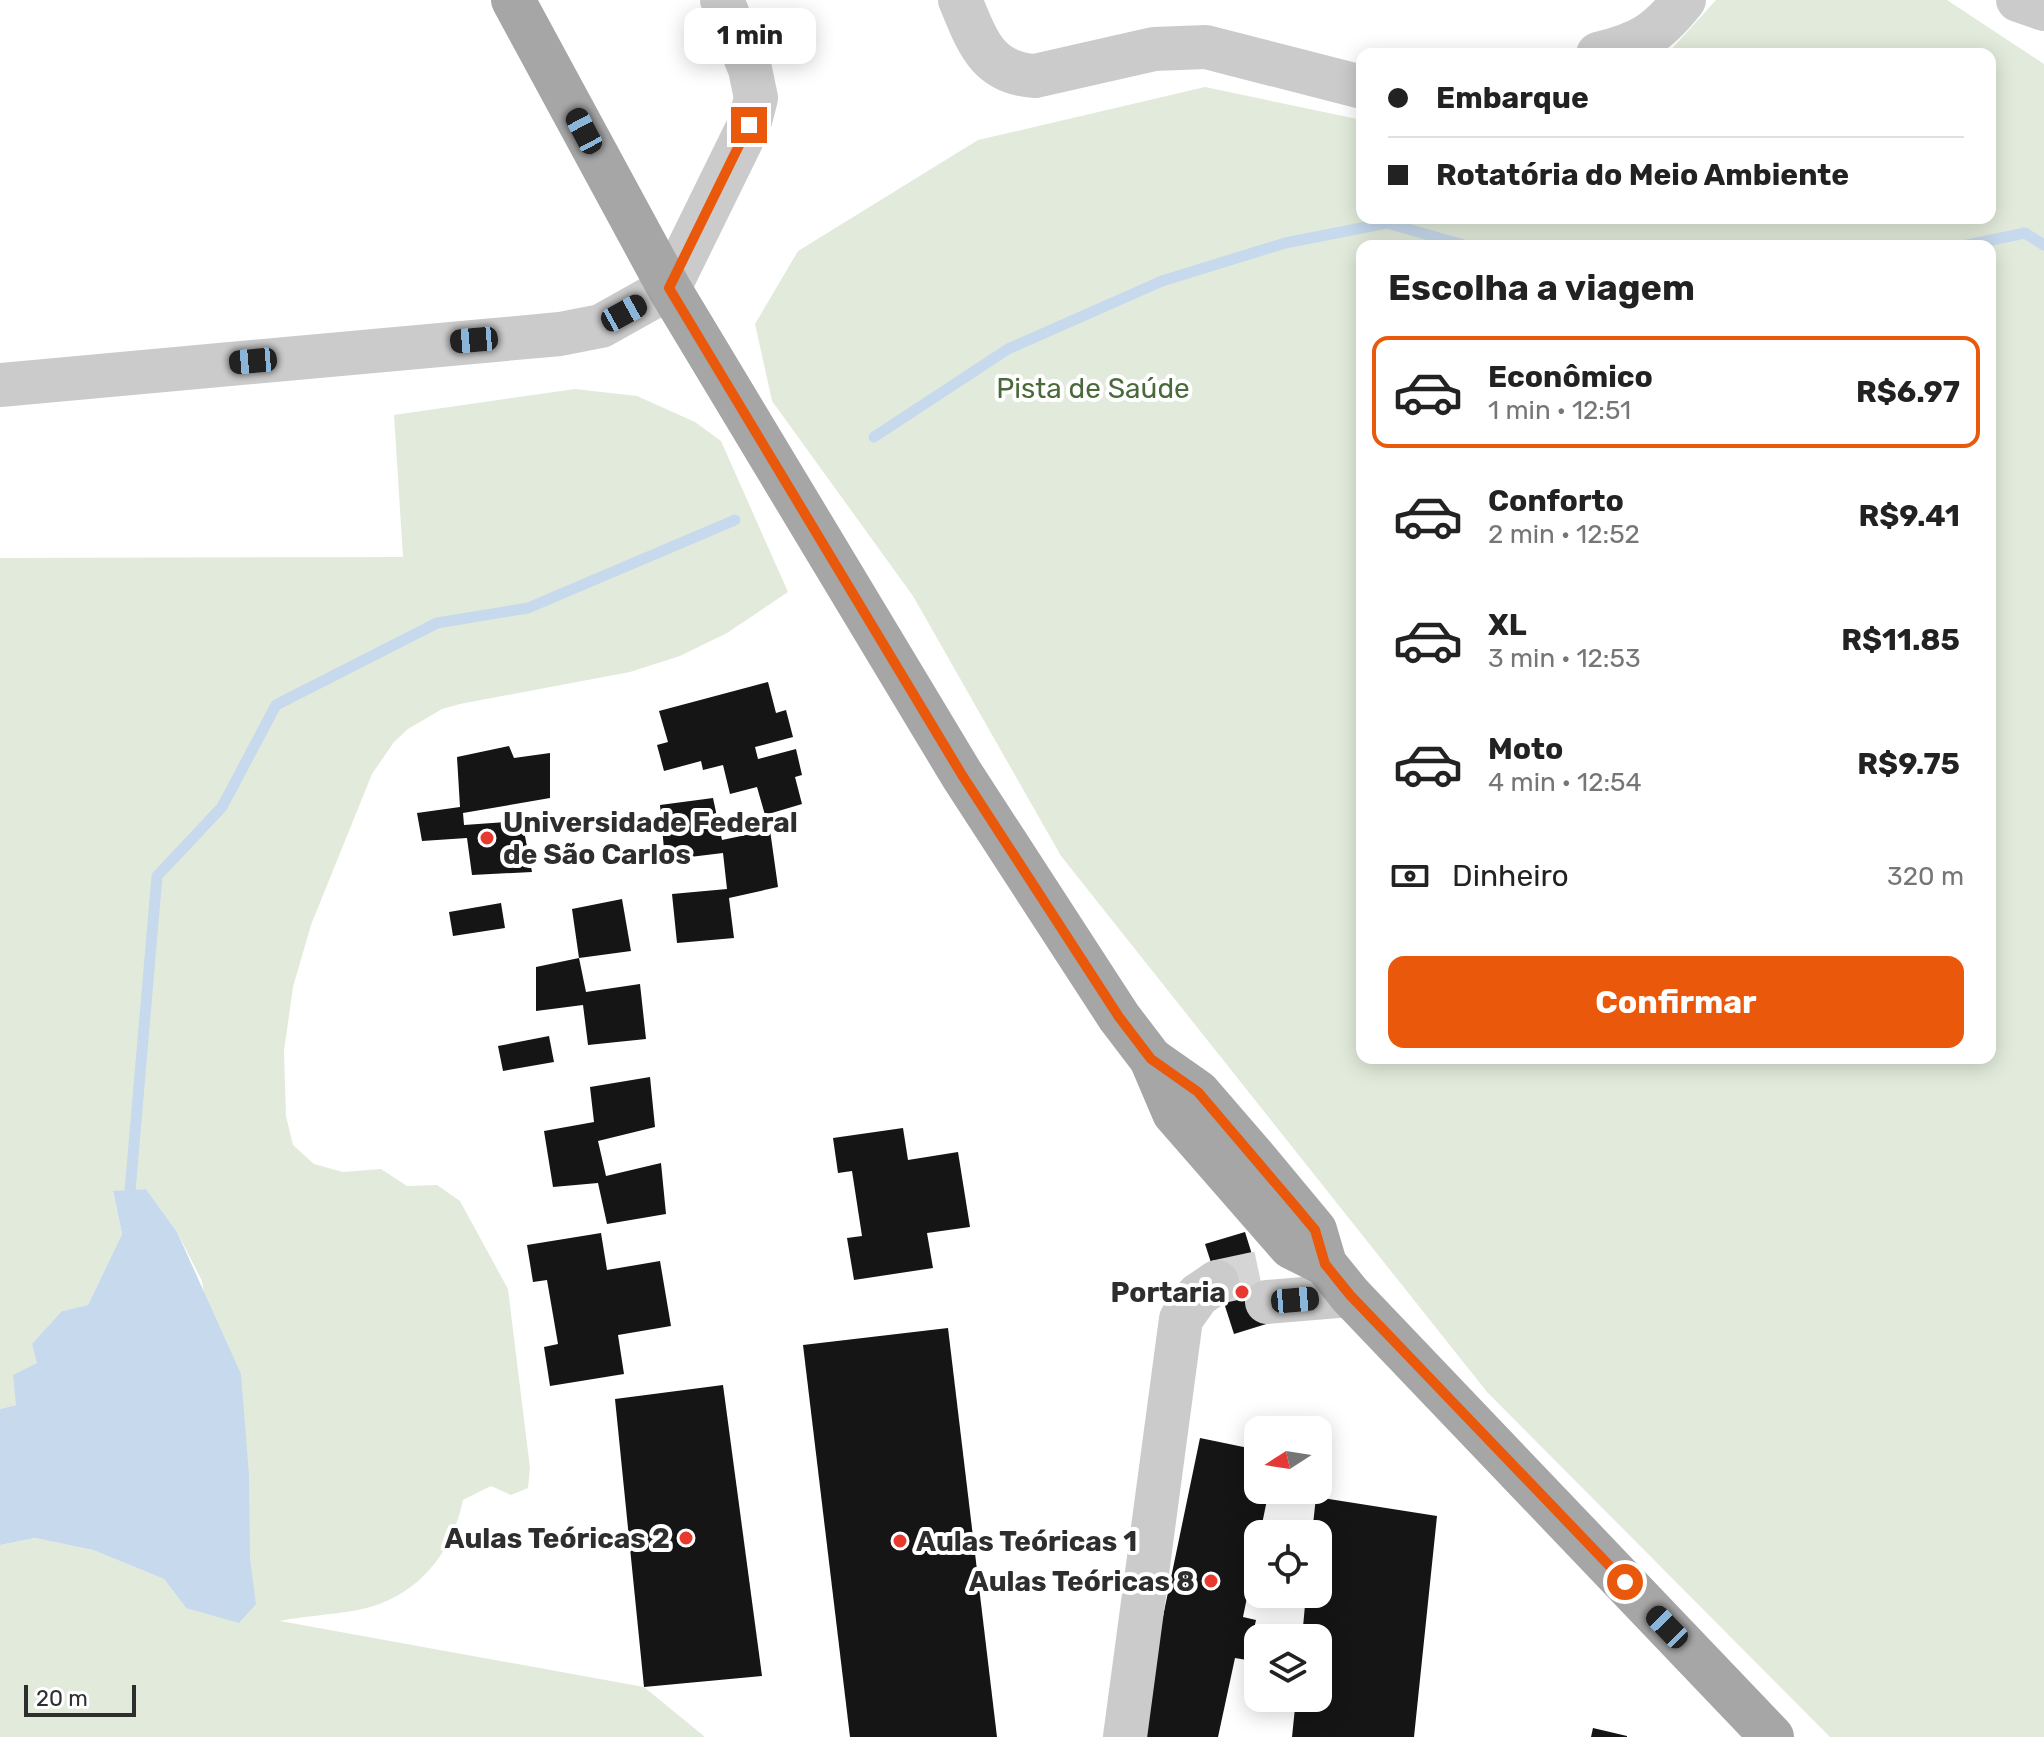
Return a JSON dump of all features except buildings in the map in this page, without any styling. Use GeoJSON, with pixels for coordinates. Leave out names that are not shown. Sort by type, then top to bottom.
{"type":"FeatureCollection","features":[{"type":"Feature","properties":{"kind":"main road"},"geometry":{"type":"LineString","coordinates":[[513,0],[669,288],[962,775],[1119,1017],[1151,1059],[1198,1092],[1315,1230],[1338,1280],[1772,1737]]}},
{"type":"Feature","properties":{"kind":"street"},"geometry":{"type":"LineString","coordinates":[[0,385],[560,334],[601,326],[669,288],[749,125],[756,98],[750,69],[722,0]]}},
{"type":"Feature","properties":{"kind":"street"},"geometry":{"type":"LineString","coordinates":[[960,0],[975,36],[1002,69],[1035,76],[1154,49],[1206,47],[1356,85]]}},
{"type":"Feature","properties":{"kind":"street"},"geometry":{"type":"LineString","coordinates":[[1618,48],[1644,40],[1665,24],[1684,0]]}},
{"type":"Feature","properties":{"kind":"street"},"geometry":{"type":"LineString","coordinates":[[2018,0],[2044,9]]}},
{"type":"Feature","properties":{"kind":"street"},"geometry":{"type":"LineString","coordinates":[[1125,1737],[1181,1319],[1242,1291],[1338,1280]]}},
{"type":"Feature","properties":{"kind":"green space","name":"Pista de Saúde"},"geometry":{"type":"Polygon","coordinates":[[[1716,0],[1947,0],[2044,64],[2044,1737],[1830,1737],[1487,1392],[1061,856],[913,596],[772,401],[755,324],[798,251],[978,140],[1205,87],[1356,119],[1356,224],[1996,224],[1996,48],[1672,48],[1716,0]]]}},
{"type":"Feature","properties":{"kind":"green space"},"geometry":{"type":"Polygon","coordinates":[[[575,389],[637,396],[695,422],[721,441],[788,592],[727,633],[680,656],[630,672],[442,709],[408,729],[394,742],[372,774],[311,925],[293,987],[284,1051],[286,1116],[293,1145],[314,1164],[343,1172],[381,1169],[407,1186],[437,1185],[460,1201],[508,1289],[530,1468],[528,1488],[511,1495],[491,1486],[463,1500],[457,1521],[439,1558],[426,1574],[394,1598],[353,1611],[280,1621],[644,1687],[705,1737],[0,1737],[0,1545],[35,1538],[93,1550],[164,1579],[186,1608],[256,1604],[202,1281],[177,1232],[146,1189],[113,1192],[122,1234],[88,1305],[62,1311],[16,1405],[0,1409],[0,558],[403,557],[394,415],[575,389]]]}},
{"type":"Feature","properties":{"kind":"water"},"geometry":{"type":"Polygon","coordinates":[[[146,1189],[177,1232],[241,1374],[249,1475],[250,1559],[256,1604],[239,1623],[186,1608],[164,1579],[93,1550],[35,1538],[0,1545],[0,1409],[16,1405],[13,1375],[37,1363],[32,1344],[62,1311],[88,1305],[122,1234],[113,1191],[146,1189]]]}},
{"type":"Feature","properties":{"kind":"waterway"},"geometry":{"type":"LineString","coordinates":[[874,437],[1008,349],[1162,281],[1285,243],[1382,224]]}},
{"type":"Feature","properties":{"kind":"waterway"},"geometry":{"type":"LineString","coordinates":[[1390,224],[1446,240]]}},
{"type":"Feature","properties":{"kind":"waterway"},"geometry":{"type":"LineString","coordinates":[[1992,240],[2025,233],[2044,245]]}},
{"type":"Feature","properties":{"kind":"waterway"},"geometry":{"type":"LineString","coordinates":[[130,1191],[157,876],[222,807],[276,705],[437,623],[528,608],[735,520]]}},
{"type":"Feature","properties":{"kind":"tunnel"},"geometry":{"type":"LineString","coordinates":[[1217,1282],[1259,1273]]}},
{"type":"Feature","properties":{"kind":"place","name":"Universidade Federal de São Carlos"},"geometry":{"type":"Point","coordinates":[487,838]}},
{"type":"Feature","properties":{"kind":"place","name":"Portaria"},"geometry":{"type":"Point","coordinates":[1242,1292]}},
{"type":"Feature","properties":{"kind":"place","name":"Aulas Teóricas 2"},"geometry":{"type":"Point","coordinates":[686,1538]}},
{"type":"Feature","properties":{"kind":"place","name":"Aulas Teóricas 1"},"geometry":{"type":"Point","coordinates":[900,1541]}},
{"type":"Feature","properties":{"kind":"place","name":"Aulas Teóricas 8"},"geometry":{"type":"Point","coordinates":[1211,1581]}},
{"type":"Feature","properties":{"kind":"route"},"geometry":{"type":"LineString","coordinates":[[749,125],[669,288],[962,775],[1119,1017],[1151,1059],[1198,1092],[1315,1230],[1325,1264],[1350,1295],[1625,1582]]}}]}
